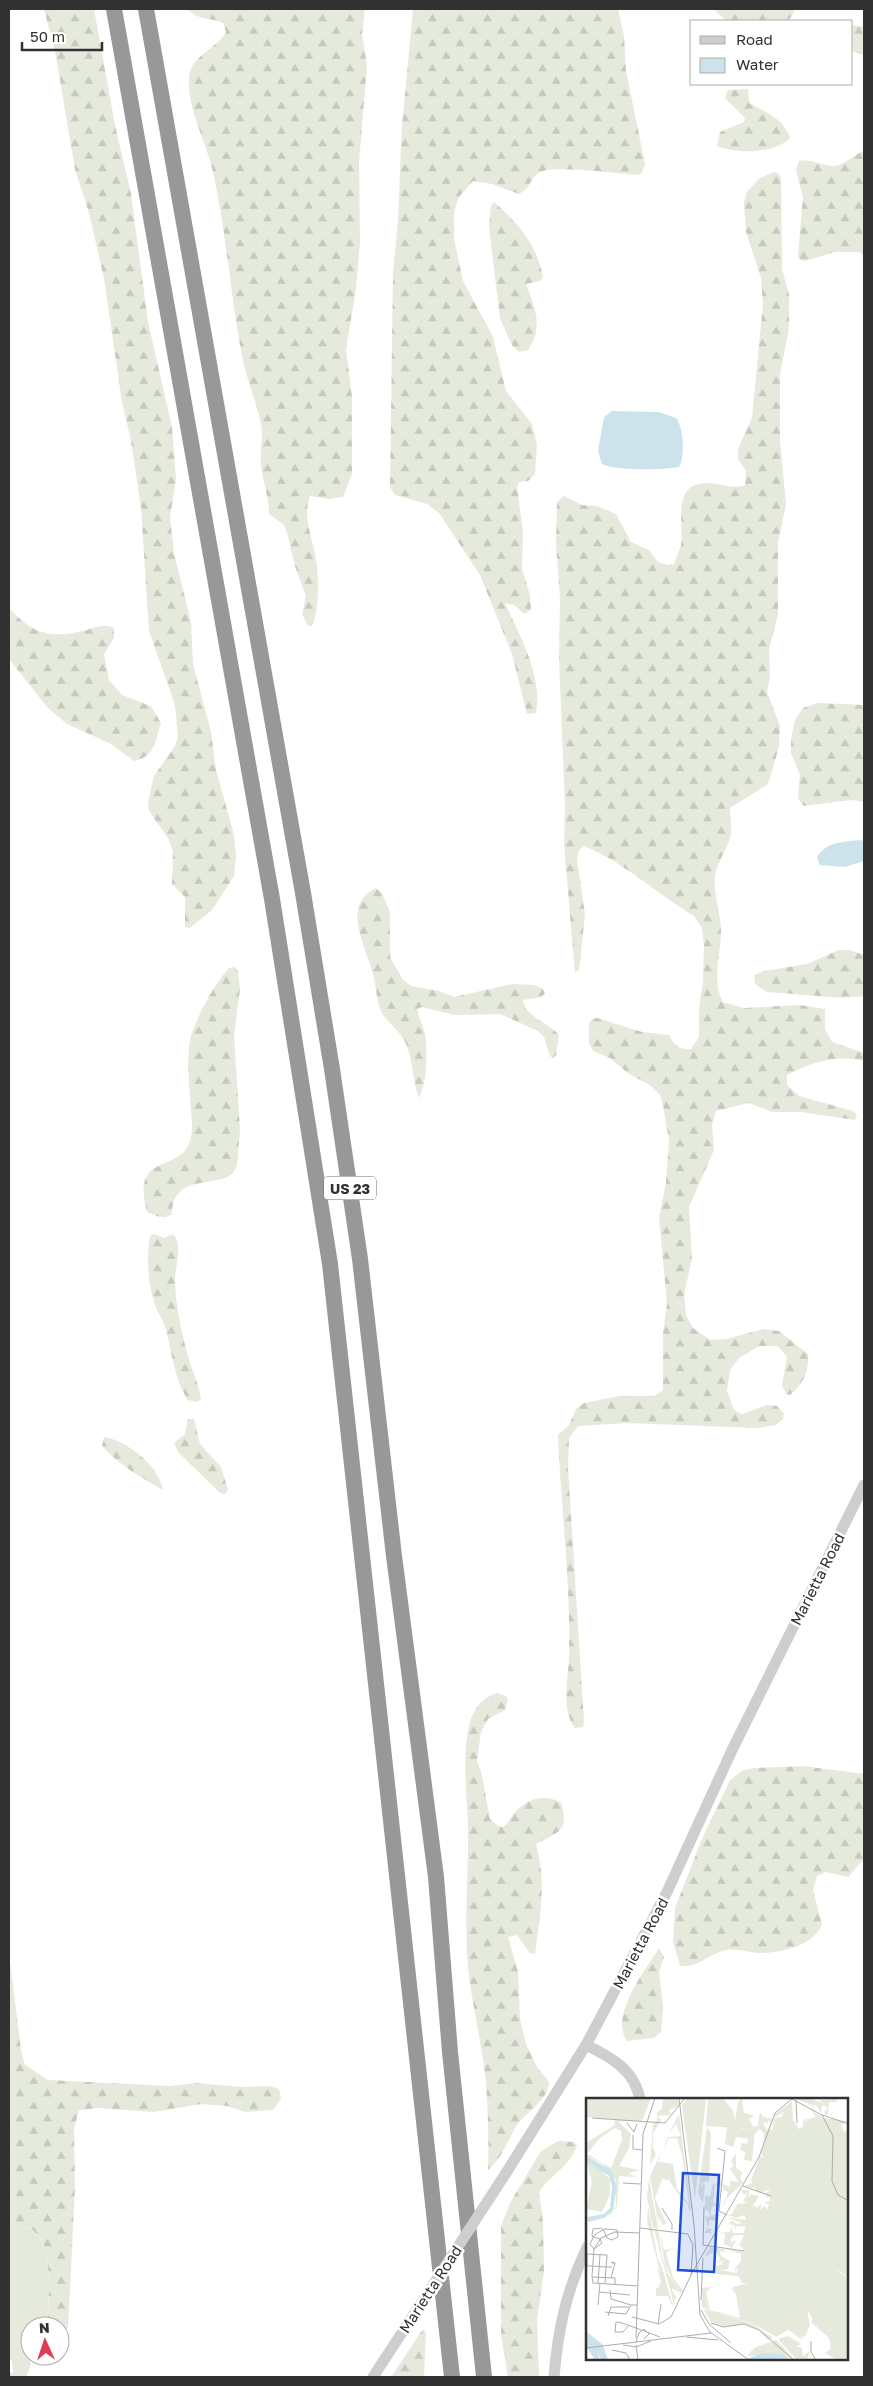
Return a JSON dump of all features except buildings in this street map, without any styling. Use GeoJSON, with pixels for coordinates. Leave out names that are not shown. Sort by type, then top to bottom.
{"type":"FeatureCollection","features":[{"type":"Feature","properties":{"kind":"highway","name":"US 23"},"geometry":{"type":"LineString","coordinates":[[114,9],[272,899],[330,1264],[452,2377]]}},
{"type":"Feature","properties":{"kind":"highway","name":"US 23"},"geometry":{"type":"LineString","coordinates":[[146,9],[303,893],[334,1078],[360,1259],[394,1556],[436,1877],[450,2052],[484,2377]]}},
{"type":"Feature","properties":{"kind":"street","name":"Marietta Road"},"geometry":{"type":"LineString","coordinates":[[373,2377],[506,2173],[586,2045],[667,1892],[733,1748],[864,1485]]}},
{"type":"Feature","properties":{"kind":"street"},"geometry":{"type":"LineString","coordinates":[[586,2045],[618,2062],[634,2082],[639,2098]]}},
{"type":"Feature","properties":{"kind":"street"},"geometry":{"type":"LineString","coordinates":[[554,2377],[558,2334],[565,2302],[586,2250]]}},
{"type":"Feature","properties":{"kind":"green space"},"geometry":{"type":"Polygon","coordinates":[[[44,9],[94,9],[115,125],[131,194],[148,322],[172,427],[176,479],[170,517],[174,553],[191,622],[193,664],[211,732],[216,770],[234,835],[236,856],[234,876],[212,910],[190,928],[185,927],[185,897],[172,884],[173,851],[168,838],[149,811],[148,802],[154,776],[175,746],[178,737],[175,705],[149,631],[141,507],[131,441],[122,402],[104,278],[89,213],[75,169],[55,51],[44,9]]]}},
{"type":"Feature","properties":{"kind":"green space"},"geometry":{"type":"Polygon","coordinates":[[[188,9],[365,9],[362,34],[367,66],[359,162],[360,242],[356,289],[346,349],[352,397],[352,474],[343,497],[329,499],[310,496],[307,512],[318,575],[316,612],[312,626],[308,626],[302,614],[306,596],[295,566],[284,525],[269,514],[261,460],[261,424],[244,366],[213,172],[194,112],[189,88],[189,77],[194,63],[217,43],[226,32],[223,23],[200,17],[188,9]]]}},
{"type":"Feature","properties":{"kind":"green space"},"geometry":{"type":"Polygon","coordinates":[[[413,9],[618,9],[624,36],[626,71],[645,164],[642,173],[638,175],[558,169],[547,170],[537,174],[526,189],[519,194],[492,184],[473,181],[459,197],[454,212],[454,239],[463,281],[493,337],[506,391],[532,424],[537,444],[535,474],[528,481],[519,482],[517,487],[523,533],[522,569],[530,595],[531,610],[524,614],[514,605],[505,603],[529,656],[533,670],[537,699],[536,713],[527,714],[512,654],[480,575],[439,513],[427,504],[395,495],[390,487],[393,274],[398,219],[402,126],[413,9]]]}},
{"type":"Feature","properties":{"kind":"green space"},"geometry":{"type":"Polygon","coordinates":[[[717,9],[794,9],[794,13],[789,20],[726,20],[716,12],[717,9]]]}},
{"type":"Feature","properties":{"kind":"green space"},"geometry":{"type":"Polygon","coordinates":[[[853,25],[864,27],[864,55],[853,51],[853,25]]]}},
{"type":"Feature","properties":{"kind":"green space"},"geometry":{"type":"Polygon","coordinates":[[[748,89],[749,103],[779,121],[790,138],[775,147],[765,150],[744,151],[717,146],[720,132],[744,122],[745,118],[725,98],[728,90],[748,89]]]}},
{"type":"Feature","properties":{"kind":"green space"},"geometry":{"type":"Polygon","coordinates":[[[864,151],[864,256],[860,252],[835,252],[805,261],[800,260],[798,256],[803,197],[796,170],[799,161],[804,160],[834,166],[842,164],[864,151]]]}},
{"type":"Feature","properties":{"kind":"green space"},"geometry":{"type":"Polygon","coordinates":[[[774,172],[778,173],[781,177],[782,269],[789,294],[789,328],[780,374],[780,440],[786,505],[778,542],[778,615],[769,649],[770,677],[767,692],[780,726],[779,747],[768,784],[730,808],[731,835],[715,877],[721,931],[717,976],[719,994],[723,1002],[744,1008],[800,1005],[825,1009],[825,1029],[832,1042],[864,1053],[864,1061],[834,1059],[814,1063],[787,1075],[787,1085],[799,1096],[853,1111],[857,1115],[855,1120],[801,1112],[773,1112],[749,1103],[716,1111],[712,1125],[714,1150],[689,1207],[692,1258],[684,1295],[686,1315],[693,1328],[710,1340],[726,1339],[764,1329],[779,1331],[808,1354],[808,1366],[805,1377],[790,1395],[786,1394],[782,1385],[787,1357],[778,1346],[759,1346],[739,1358],[730,1370],[727,1391],[734,1410],[742,1414],[767,1405],[777,1406],[784,1414],[783,1419],[776,1425],[758,1428],[627,1423],[578,1426],[569,1438],[568,1467],[584,1722],[583,1727],[575,1728],[568,1713],[567,1704],[569,1602],[558,1435],[569,1425],[576,1409],[584,1403],[620,1396],[655,1396],[663,1390],[663,1333],[667,1304],[659,1217],[666,1183],[669,1140],[663,1105],[660,1095],[650,1085],[629,1074],[610,1058],[593,1051],[589,1043],[589,1024],[592,1019],[597,1018],[642,1032],[669,1035],[677,1046],[683,1049],[691,1049],[699,1037],[699,1009],[703,981],[704,947],[702,928],[694,916],[627,869],[584,846],[579,850],[577,858],[585,915],[579,970],[575,973],[564,845],[565,806],[559,659],[560,598],[556,543],[557,502],[564,496],[582,505],[597,506],[616,514],[631,542],[649,550],[658,562],[668,565],[674,564],[681,545],[681,510],[686,493],[691,487],[705,483],[734,487],[745,485],[746,471],[738,459],[738,449],[752,418],[763,304],[761,278],[746,232],[744,203],[746,193],[760,178],[774,172]]]}},
{"type":"Feature","properties":{"kind":"green space"},"geometry":{"type":"Polygon","coordinates":[[[494,202],[525,235],[536,255],[543,277],[540,281],[526,284],[535,310],[537,325],[536,333],[528,350],[519,352],[512,345],[500,319],[489,226],[491,206],[494,202]]]}},
{"type":"Feature","properties":{"kind":"green space"},"geometry":{"type":"Polygon","coordinates":[[[9,608],[26,624],[35,629],[53,634],[75,633],[100,626],[114,628],[114,638],[104,654],[109,680],[122,695],[151,706],[161,723],[153,747],[146,756],[134,761],[111,744],[67,724],[48,708],[9,659],[9,608]]]}},
{"type":"Feature","properties":{"kind":"green space"},"geometry":{"type":"Polygon","coordinates":[[[817,703],[864,705],[864,802],[851,800],[804,806],[798,799],[800,775],[791,753],[791,739],[795,720],[803,708],[817,703]]]}},
{"type":"Feature","properties":{"kind":"green space"},"geometry":{"type":"Polygon","coordinates":[[[376,888],[382,893],[390,913],[390,957],[403,980],[411,986],[439,991],[454,997],[512,984],[534,985],[543,989],[545,994],[541,997],[523,1000],[527,1010],[532,1015],[559,1035],[556,1055],[553,1058],[550,1056],[544,1037],[538,1031],[500,1014],[454,1015],[422,1007],[417,1009],[425,1036],[426,1062],[424,1085],[419,1098],[406,1043],[381,1011],[373,974],[358,927],[357,915],[359,905],[365,895],[376,888]]]}},
{"type":"Feature","properties":{"kind":"green space"},"geometry":{"type":"Polygon","coordinates":[[[839,950],[850,950],[864,955],[864,996],[844,998],[767,992],[755,984],[754,975],[764,971],[807,964],[839,950]]]}},
{"type":"Feature","properties":{"kind":"green space"},"geometry":{"type":"Polygon","coordinates":[[[235,967],[238,971],[240,989],[234,1036],[240,1130],[237,1166],[231,1174],[223,1179],[190,1186],[181,1191],[175,1200],[172,1214],[166,1217],[156,1216],[147,1212],[144,1193],[145,1181],[150,1172],[175,1159],[183,1153],[189,1144],[192,1126],[188,1054],[191,1037],[200,1014],[213,990],[229,968],[235,967]]]}},
{"type":"Feature","properties":{"kind":"green space"},"geometry":{"type":"Polygon","coordinates":[[[154,1234],[164,1238],[173,1234],[178,1245],[175,1277],[177,1304],[185,1346],[201,1399],[197,1402],[188,1400],[179,1383],[165,1326],[156,1308],[152,1294],[148,1269],[148,1252],[150,1236],[154,1234]]]}},
{"type":"Feature","properties":{"kind":"green space"},"geometry":{"type":"Polygon","coordinates":[[[188,1419],[194,1419],[200,1444],[221,1467],[228,1490],[225,1494],[220,1493],[178,1452],[174,1443],[185,1434],[188,1419]]]}},
{"type":"Feature","properties":{"kind":"green space"},"geometry":{"type":"Polygon","coordinates":[[[104,1437],[122,1443],[141,1456],[156,1472],[163,1490],[131,1471],[109,1453],[102,1446],[104,1437]]]}},
{"type":"Feature","properties":{"kind":"green space"},"geometry":{"type":"Polygon","coordinates":[[[497,1693],[506,1696],[508,1700],[505,1710],[488,1719],[481,1732],[477,1761],[481,1771],[490,1819],[498,1826],[503,1827],[514,1813],[526,1803],[537,1798],[549,1798],[561,1803],[564,1820],[560,1830],[536,1844],[542,1886],[535,1954],[530,1953],[517,1935],[508,1937],[518,1972],[520,2019],[526,2044],[537,2067],[549,2082],[548,2089],[541,2100],[517,2125],[501,2154],[488,2170],[486,2082],[467,1958],[468,1825],[465,1758],[468,1731],[473,1714],[484,1700],[497,1693]]]}},
{"type":"Feature","properties":{"kind":"green space"},"geometry":{"type":"Polygon","coordinates":[[[803,1766],[864,1774],[864,1859],[848,1877],[825,1872],[817,1876],[813,1890],[822,1925],[811,1939],[803,1944],[767,1953],[734,1949],[726,1950],[690,1965],[680,1965],[673,1942],[675,1908],[702,1839],[730,1780],[742,1771],[753,1768],[803,1766]]]}},
{"type":"Feature","properties":{"kind":"green space"},"geometry":{"type":"Polygon","coordinates":[[[659,1948],[664,1957],[659,1972],[663,2008],[661,2032],[654,2038],[627,2041],[623,2031],[622,2019],[626,2007],[638,1981],[659,1948]]]}},
{"type":"Feature","properties":{"kind":"green space"},"geometry":{"type":"Polygon","coordinates":[[[9,1953],[21,2050],[25,2065],[48,2080],[169,2086],[196,2083],[241,2087],[269,2086],[279,2089],[281,2099],[273,2110],[245,2112],[227,2106],[201,2104],[154,2112],[99,2108],[79,2110],[74,2129],[75,2188],[69,2316],[48,2316],[49,2285],[46,2255],[42,2242],[35,2232],[24,2226],[9,2238],[9,1953]]]}},
{"type":"Feature","properties":{"kind":"green space"},"geometry":{"type":"Polygon","coordinates":[[[558,2141],[573,2142],[577,2145],[570,2159],[539,2192],[543,2222],[544,2271],[537,2320],[539,2377],[508,2377],[501,2335],[501,2226],[510,2203],[541,2151],[558,2141]]]}},
{"type":"Feature","properties":{"kind":"green space"},"geometry":{"type":"Polygon","coordinates":[[[24,2226],[35,2232],[42,2242],[48,2270],[48,2316],[20,2316],[20,2366],[31,2366],[26,2377],[9,2377],[9,2372],[13,2373],[12,2361],[9,2360],[9,2238],[24,2226]]]}},
{"type":"Feature","properties":{"kind":"green space"},"geometry":{"type":"Polygon","coordinates":[[[423,2329],[426,2333],[424,2377],[391,2377],[423,2329]]]}},
{"type":"Feature","properties":{"kind":"water"},"geometry":{"type":"Polygon","coordinates":[[[612,411],[659,412],[676,418],[681,428],[683,442],[679,467],[628,469],[602,464],[598,451],[604,417],[612,411]]]}},
{"type":"Feature","properties":{"kind":"water"},"geometry":{"type":"Polygon","coordinates":[[[864,840],[864,861],[845,867],[820,865],[817,858],[825,848],[838,843],[864,840]]]}}]}
